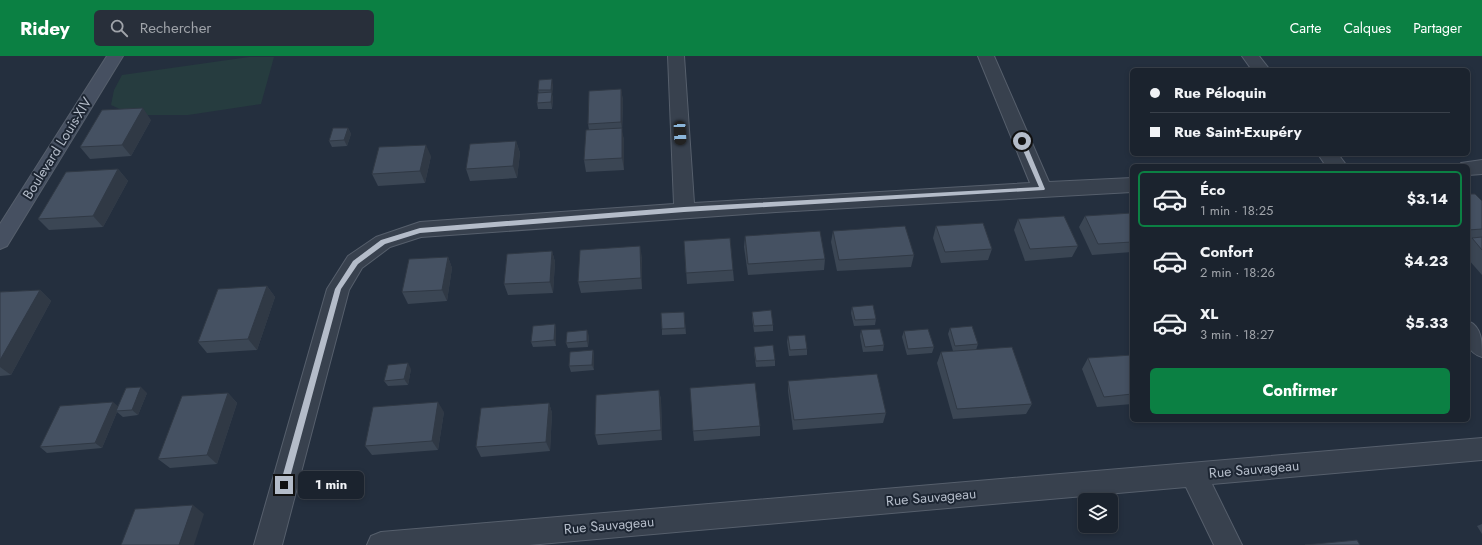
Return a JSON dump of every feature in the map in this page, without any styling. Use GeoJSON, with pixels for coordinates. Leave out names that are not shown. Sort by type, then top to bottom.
{"type":"FeatureCollection","features":[{"type":"Feature","properties":{"kind":"main road","name":"Boulevard Louis-XIV"},"geometry":{"type":"LineString","coordinates":[[0,241],[115,56]]}},
{"type":"Feature","properties":{"kind":"street"},"geometry":{"type":"LineString","coordinates":[[676,56],[684,210]]}},
{"type":"Feature","properties":{"kind":"street"},"geometry":{"type":"LineString","coordinates":[[986,56],[1042,189]]}},
{"type":"Feature","properties":{"kind":"street"},"geometry":{"type":"LineString","coordinates":[[1250,56],[1259,68]]}},
{"type":"Feature","properties":{"kind":"street"},"geometry":{"type":"LineString","coordinates":[[1470,168],[1482,167]]}},
{"type":"Feature","properties":{"kind":"street"},"geometry":{"type":"LineString","coordinates":[[268,545],[338,289],[355,262],[383,242],[420,230],[684,210],[1130,185]]}},
{"type":"Feature","properties":{"kind":"street"},"geometry":{"type":"LineString","coordinates":[[1470,333],[1482,348]]}},
{"type":"Feature","properties":{"kind":"street","name":"Rue Sauvageau"},"geometry":{"type":"LineString","coordinates":[[381,545],[1482,449]]}},
{"type":"Feature","properties":{"kind":"street"},"geometry":{"type":"LineString","coordinates":[[1194,475],[1228,545]]}},
{"type":"Feature","properties":{"kind":"green space"},"geometry":{"type":"Polygon","coordinates":[[[249,57],[274,57],[261,104],[188,115],[133,115],[111,105],[114,90],[122,75],[249,57]]]}},
{"type":"Feature","properties":{"kind":"building"},"geometry":{"type":"Polygon","coordinates":[[[552,79],[551,90],[538,90],[539,80],[552,79]]]}},
{"type":"Feature","properties":{"kind":"building"},"geometry":{"type":"Polygon","coordinates":[[[621,89],[621,122],[588,124],[589,91],[621,89]]]}},
{"type":"Feature","properties":{"kind":"building"},"geometry":{"type":"Polygon","coordinates":[[[552,92],[551,102],[537,103],[538,93],[552,92]]]}},
{"type":"Feature","properties":{"kind":"building"},"geometry":{"type":"Polygon","coordinates":[[[143,108],[122,145],[80,147],[102,110],[143,108]]]}},
{"type":"Feature","properties":{"kind":"building"},"geometry":{"type":"Polygon","coordinates":[[[333,128],[348,128],[344,140],[329,141],[333,128]]]}},
{"type":"Feature","properties":{"kind":"building"},"geometry":{"type":"Polygon","coordinates":[[[622,128],[622,158],[584,160],[586,130],[622,128]]]}},
{"type":"Feature","properties":{"kind":"building"},"geometry":{"type":"Polygon","coordinates":[[[516,141],[513,166],[466,169],[470,144],[516,141]]]}},
{"type":"Feature","properties":{"kind":"building"},"geometry":{"type":"Polygon","coordinates":[[[426,145],[420,171],[372,174],[379,147],[426,145]]]}},
{"type":"Feature","properties":{"kind":"building"},"geometry":{"type":"Polygon","coordinates":[[[118,169],[93,216],[38,219],[66,172],[118,169]]]}},
{"type":"Feature","properties":{"kind":"building"},"geometry":{"type":"Polygon","coordinates":[[[1470,194],[1475,194],[1482,201],[1482,229],[1470,230],[1470,194]]]}},
{"type":"Feature","properties":{"kind":"building"},"geometry":{"type":"Polygon","coordinates":[[[1130,213],[1130,242],[1098,244],[1085,216],[1130,213]]]}},
{"type":"Feature","properties":{"kind":"building"},"geometry":{"type":"Polygon","coordinates":[[[1064,216],[1078,246],[1030,249],[1018,219],[1064,216]]]}},
{"type":"Feature","properties":{"kind":"building"},"geometry":{"type":"Polygon","coordinates":[[[983,223],[992,249],[945,252],[936,226],[983,223]]]}},
{"type":"Feature","properties":{"kind":"building"},"geometry":{"type":"Polygon","coordinates":[[[905,226],[914,255],[839,260],[833,231],[905,226]]]}},
{"type":"Feature","properties":{"kind":"building"},"geometry":{"type":"Polygon","coordinates":[[[820,231],[825,259],[748,264],[745,236],[820,231]]]}},
{"type":"Feature","properties":{"kind":"building"},"geometry":{"type":"Polygon","coordinates":[[[1482,237],[1482,250],[1472,238],[1482,237]]]}},
{"type":"Feature","properties":{"kind":"building"},"geometry":{"type":"Polygon","coordinates":[[[730,238],[733,270],[686,273],[684,241],[730,238]]]}},
{"type":"Feature","properties":{"kind":"building"},"geometry":{"type":"Polygon","coordinates":[[[640,246],[641,278],[578,282],[580,250],[640,246]]]}},
{"type":"Feature","properties":{"kind":"building"},"geometry":{"type":"Polygon","coordinates":[[[552,251],[550,282],[504,284],[507,254],[552,251]]]}},
{"type":"Feature","properties":{"kind":"building"},"geometry":{"type":"Polygon","coordinates":[[[448,257],[442,290],[402,292],[409,259],[448,257]]]}},
{"type":"Feature","properties":{"kind":"building"},"geometry":{"type":"Polygon","coordinates":[[[267,286],[248,339],[198,342],[218,289],[267,286]]]}},
{"type":"Feature","properties":{"kind":"building"},"geometry":{"type":"Polygon","coordinates":[[[40,290],[0,360],[0,292],[40,290]]]}},
{"type":"Feature","properties":{"kind":"building"},"geometry":{"type":"Polygon","coordinates":[[[873,305],[876,319],[855,320],[852,307],[873,305]]]}},
{"type":"Feature","properties":{"kind":"building"},"geometry":{"type":"Polygon","coordinates":[[[771,310],[773,325],[754,326],[752,312],[771,310]]]}},
{"type":"Feature","properties":{"kind":"building"},"geometry":{"type":"Polygon","coordinates":[[[684,312],[685,328],[662,329],[661,313],[684,312]]]}},
{"type":"Feature","properties":{"kind":"building"},"geometry":{"type":"Polygon","coordinates":[[[555,324],[554,340],[531,342],[533,326],[555,324]]]}},
{"type":"Feature","properties":{"kind":"building"},"geometry":{"type":"Polygon","coordinates":[[[972,326],[978,344],[955,346],[950,328],[972,326]]]}},
{"type":"Feature","properties":{"kind":"building"},"geometry":{"type":"Polygon","coordinates":[[[880,329],[884,345],[865,347],[861,330],[880,329]]]}},
{"type":"Feature","properties":{"kind":"building"},"geometry":{"type":"Polygon","coordinates":[[[928,329],[934,347],[908,349],[904,331],[928,329]]]}},
{"type":"Feature","properties":{"kind":"building"},"geometry":{"type":"Polygon","coordinates":[[[587,330],[587,341],[566,343],[567,332],[587,330]]]}},
{"type":"Feature","properties":{"kind":"building"},"geometry":{"type":"Polygon","coordinates":[[[805,335],[807,349],[790,350],[788,336],[805,335]]]}},
{"type":"Feature","properties":{"kind":"building"},"geometry":{"type":"Polygon","coordinates":[[[773,345],[775,360],[756,361],[754,347],[773,345]]]}},
{"type":"Feature","properties":{"kind":"building"},"geometry":{"type":"Polygon","coordinates":[[[1012,347],[1032,404],[957,409],[941,352],[1012,347]]]}},
{"type":"Feature","properties":{"kind":"building"},"geometry":{"type":"Polygon","coordinates":[[[593,350],[592,365],[569,366],[570,352],[593,350]]]}},
{"type":"Feature","properties":{"kind":"building"},"geometry":{"type":"Polygon","coordinates":[[[1130,355],[1130,394],[1104,397],[1088,358],[1130,355]]]}},
{"type":"Feature","properties":{"kind":"building"},"geometry":{"type":"Polygon","coordinates":[[[408,363],[404,379],[384,381],[388,365],[408,363]]]}},
{"type":"Feature","properties":{"kind":"building"},"geometry":{"type":"Polygon","coordinates":[[[877,374],[886,413],[794,420],[788,381],[877,374]]]}},
{"type":"Feature","properties":{"kind":"building"},"geometry":{"type":"Polygon","coordinates":[[[755,383],[760,426],[693,431],[690,388],[755,383]]]}},
{"type":"Feature","properties":{"kind":"building"},"geometry":{"type":"Polygon","coordinates":[[[141,387],[132,410],[116,411],[126,388],[141,387]]]}},
{"type":"Feature","properties":{"kind":"building"},"geometry":{"type":"Polygon","coordinates":[[[659,390],[661,430],[595,435],[596,395],[659,390]]]}},
{"type":"Feature","properties":{"kind":"building"},"geometry":{"type":"Polygon","coordinates":[[[228,393],[207,455],[158,459],[182,396],[228,393]]]}},
{"type":"Feature","properties":{"kind":"building"},"geometry":{"type":"Polygon","coordinates":[[[113,402],[95,443],[40,447],[60,406],[113,402]]]}},
{"type":"Feature","properties":{"kind":"building"},"geometry":{"type":"Polygon","coordinates":[[[438,402],[432,441],[365,446],[373,407],[438,402]]]}},
{"type":"Feature","properties":{"kind":"building"},"geometry":{"type":"Polygon","coordinates":[[[549,403],[546,442],[476,447],[481,408],[549,403]]]}},
{"type":"Feature","properties":{"kind":"building"},"geometry":{"type":"Polygon","coordinates":[[[193,505],[179,545],[121,545],[135,509],[193,505]]]}},
{"type":"Feature","properties":{"kind":"building"},"geometry":{"type":"Polygon","coordinates":[[[1357,540],[1360,545],[1305,545],[1357,540]]]}},
{"type":"Feature","properties":{"kind":"route"},"geometry":{"type":"LineString","coordinates":[[284,485],[338,289],[355,262],[383,242],[420,230],[684,210],[1042,189],[1022,141]]}}]}
